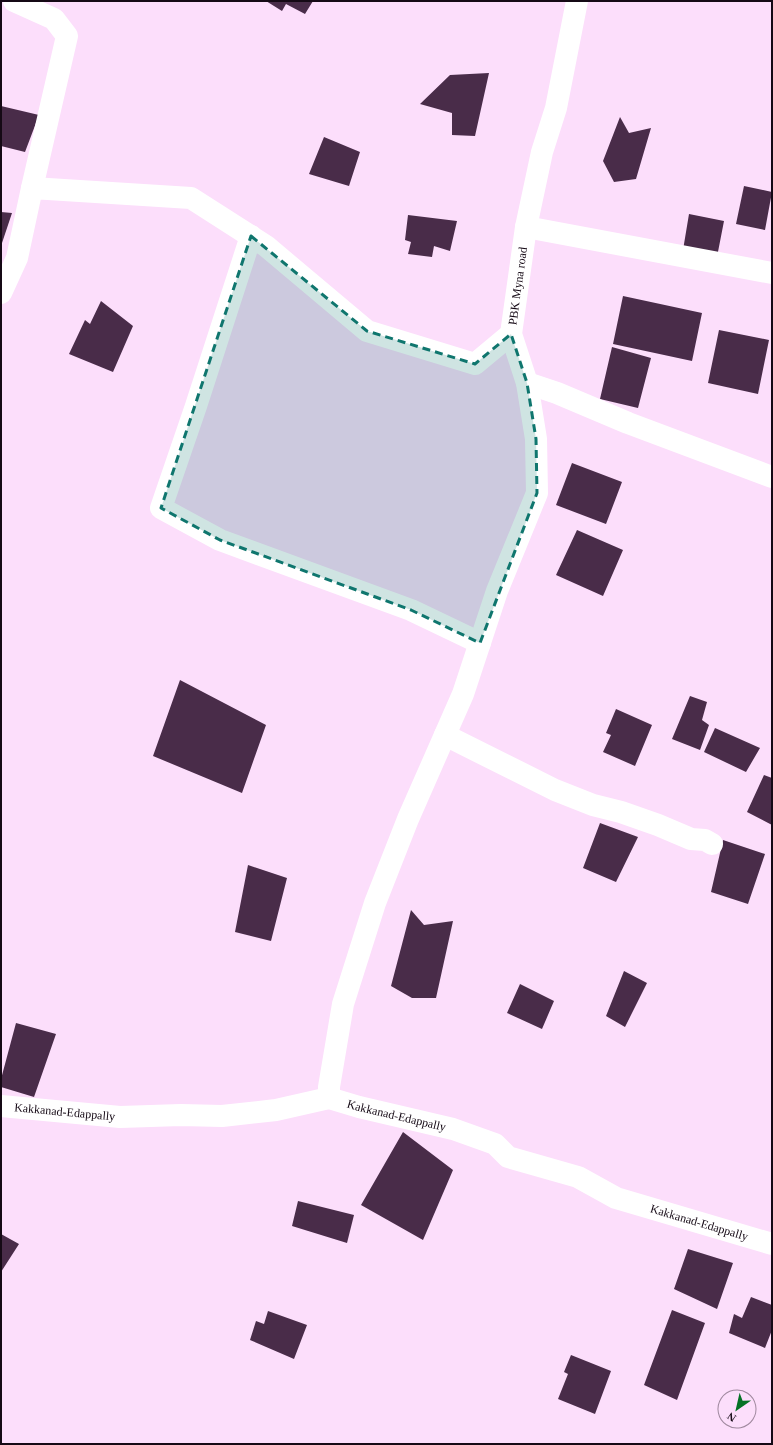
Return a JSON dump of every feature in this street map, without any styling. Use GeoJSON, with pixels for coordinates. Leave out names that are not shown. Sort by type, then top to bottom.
{"type":"FeatureCollection","features":[{"type":"Feature","properties":{"kind":"street"},"geometry":{"type":"LineString","coordinates":[[1,293],[17,258],[67,36],[54,19],[14,1]]}},
{"type":"Feature","properties":{"kind":"street","name":"PBK Myna road"},"geometry":{"type":"LineString","coordinates":[[329,1098],[328,1087],[343,1004],[375,903],[463,694],[497,591],[537,493],[536,439],[527,384],[511,334],[526,227],[542,152],[556,108],[577,1]]}},
{"type":"Feature","properties":{"kind":"street"},"geometry":{"type":"LineString","coordinates":[[32,188],[191,198],[266,246],[367,331],[475,364],[511,334]]}},
{"type":"Feature","properties":{"kind":"street"},"geometry":{"type":"LineString","coordinates":[[526,227],[772,273]]}},
{"type":"Feature","properties":{"kind":"street"},"geometry":{"type":"LineString","coordinates":[[251,236],[161,508],[220,540],[411,610],[480,643]]}},
{"type":"Feature","properties":{"kind":"street"},"geometry":{"type":"LineString","coordinates":[[527,384],[557,393],[628,423],[772,477]]}},
{"type":"Feature","properties":{"kind":"street"},"geometry":{"type":"LineString","coordinates":[[445,735],[562,793],[593,805],[621,812],[658,825],[691,839],[705,840],[712,844]]}},
{"type":"Feature","properties":{"kind":"street","name":"Kakkanad-Edappally"},"geometry":{"type":"LineString","coordinates":[[1,1106],[120,1118],[181,1115],[222,1116],[276,1110],[329,1098],[359,1107],[453,1129],[494,1144],[508,1157],[578,1177],[616,1198],[772,1244]]}},
{"type":"Feature","properties":{"kind":"highlighted area"},"geometry":{"type":"Polygon","coordinates":[[[251,236],[367,331],[475,364],[511,334],[527,383],[536,439],[537,493],[480,643],[411,610],[220,540],[161,508],[251,236]]]}},
{"type":"Feature","properties":{"kind":"building"},"geometry":{"type":"Polygon","coordinates":[[[266,1],[313,1],[305,14],[286,4],[282,11],[266,1]]]}},
{"type":"Feature","properties":{"kind":"building"},"geometry":{"type":"Polygon","coordinates":[[[489,73],[475,136],[452,135],[452,113],[420,104],[450,75],[489,73]]]}},
{"type":"Feature","properties":{"kind":"building"},"geometry":{"type":"Polygon","coordinates":[[[1,106],[39,115],[25,152],[1,146],[1,106]]]}},
{"type":"Feature","properties":{"kind":"building"},"geometry":{"type":"Polygon","coordinates":[[[620,117],[629,133],[651,128],[636,179],[614,182],[603,161],[620,117]]]}},
{"type":"Feature","properties":{"kind":"building"},"geometry":{"type":"Polygon","coordinates":[[[324,137],[360,152],[349,186],[309,174],[324,137]]]}},
{"type":"Feature","properties":{"kind":"building"},"geometry":{"type":"Polygon","coordinates":[[[744,186],[772,192],[765,230],[736,224],[744,186]]]}},
{"type":"Feature","properties":{"kind":"building"},"geometry":{"type":"Polygon","coordinates":[[[1,212],[12,213],[1,246],[1,212]]]}},
{"type":"Feature","properties":{"kind":"building"},"geometry":{"type":"Polygon","coordinates":[[[689,214],[724,221],[717,257],[683,250],[689,214]]]}},
{"type":"Feature","properties":{"kind":"building"},"geometry":{"type":"Polygon","coordinates":[[[408,215],[457,221],[450,251],[434,246],[432,257],[408,254],[411,242],[405,240],[408,215]]]}},
{"type":"Feature","properties":{"kind":"building"},"geometry":{"type":"Polygon","coordinates":[[[623,296],[702,313],[692,361],[613,344],[623,296]]]}},
{"type":"Feature","properties":{"kind":"building"},"geometry":{"type":"Polygon","coordinates":[[[101,301],[133,326],[113,372],[69,354],[85,320],[90,324],[101,301]]]}},
{"type":"Feature","properties":{"kind":"building"},"geometry":{"type":"Polygon","coordinates":[[[719,330],[769,340],[758,394],[708,383],[719,330]]]}},
{"type":"Feature","properties":{"kind":"building"},"geometry":{"type":"Polygon","coordinates":[[[612,347],[651,358],[638,408],[600,399],[612,347]]]}},
{"type":"Feature","properties":{"kind":"building"},"geometry":{"type":"Polygon","coordinates":[[[572,463],[622,482],[606,524],[556,505],[572,463]]]}},
{"type":"Feature","properties":{"kind":"building"},"geometry":{"type":"Polygon","coordinates":[[[577,530],[623,550],[603,596],[556,575],[577,530]]]}},
{"type":"Feature","properties":{"kind":"building"},"geometry":{"type":"Polygon","coordinates":[[[180,680],[266,725],[242,793],[153,756],[180,680]]]}},
{"type":"Feature","properties":{"kind":"building"},"geometry":{"type":"Polygon","coordinates":[[[690,696],[707,702],[702,720],[709,725],[700,750],[672,739],[690,696]]]}},
{"type":"Feature","properties":{"kind":"building"},"geometry":{"type":"Polygon","coordinates":[[[616,709],[652,725],[635,766],[603,752],[611,735],[606,733],[616,709]]]}},
{"type":"Feature","properties":{"kind":"building"},"geometry":{"type":"Polygon","coordinates":[[[715,728],[760,748],[746,772],[704,752],[715,728]]]}},
{"type":"Feature","properties":{"kind":"building"},"geometry":{"type":"Polygon","coordinates":[[[764,775],[772,778],[772,825],[747,812],[764,775]]]}},
{"type":"Feature","properties":{"kind":"building"},"geometry":{"type":"Polygon","coordinates":[[[600,823],[638,837],[616,882],[583,868],[600,823]]]}},
{"type":"Feature","properties":{"kind":"building"},"geometry":{"type":"Polygon","coordinates":[[[723,840],[765,854],[748,904],[711,892],[723,840]]]}},
{"type":"Feature","properties":{"kind":"building"},"geometry":{"type":"Polygon","coordinates":[[[248,865],[287,878],[271,941],[235,932],[248,865]]]}},
{"type":"Feature","properties":{"kind":"building"},"geometry":{"type":"Polygon","coordinates":[[[411,910],[424,925],[453,921],[436,998],[412,998],[391,986],[411,910]]]}},
{"type":"Feature","properties":{"kind":"building"},"geometry":{"type":"Polygon","coordinates":[[[624,971],[647,983],[625,1027],[606,1016],[624,971]]]}},
{"type":"Feature","properties":{"kind":"building"},"geometry":{"type":"Polygon","coordinates":[[[520,984],[554,1001],[542,1029],[507,1013],[520,984]]]}},
{"type":"Feature","properties":{"kind":"building"},"geometry":{"type":"Polygon","coordinates":[[[16,1023],[56,1034],[34,1097],[1,1087],[1,1079],[16,1023]]]}},
{"type":"Feature","properties":{"kind":"building"},"geometry":{"type":"Polygon","coordinates":[[[403,1132],[453,1170],[423,1240],[361,1205],[403,1132]]]}},
{"type":"Feature","properties":{"kind":"building"},"geometry":{"type":"Polygon","coordinates":[[[298,1201],[354,1215],[347,1243],[292,1226],[298,1201]]]}},
{"type":"Feature","properties":{"kind":"building"},"geometry":{"type":"Polygon","coordinates":[[[1,1234],[19,1244],[1,1272],[1,1234]]]}},
{"type":"Feature","properties":{"kind":"building"},"geometry":{"type":"Polygon","coordinates":[[[688,1249],[733,1263],[717,1309],[674,1289],[688,1249]]]}},
{"type":"Feature","properties":{"kind":"building"},"geometry":{"type":"Polygon","coordinates":[[[751,1297],[772,1305],[772,1330],[765,1348],[729,1333],[734,1314],[742,1318],[751,1297]]]}},
{"type":"Feature","properties":{"kind":"building"},"geometry":{"type":"Polygon","coordinates":[[[672,1310],[705,1323],[677,1400],[644,1385],[672,1310]]]}},
{"type":"Feature","properties":{"kind":"building"},"geometry":{"type":"Polygon","coordinates":[[[268,1311],[307,1325],[294,1359],[250,1340],[256,1321],[264,1324],[268,1311]]]}},
{"type":"Feature","properties":{"kind":"building"},"geometry":{"type":"Polygon","coordinates":[[[571,1355],[611,1371],[595,1414],[558,1399],[568,1374],[564,1372],[571,1355]]]}}]}
